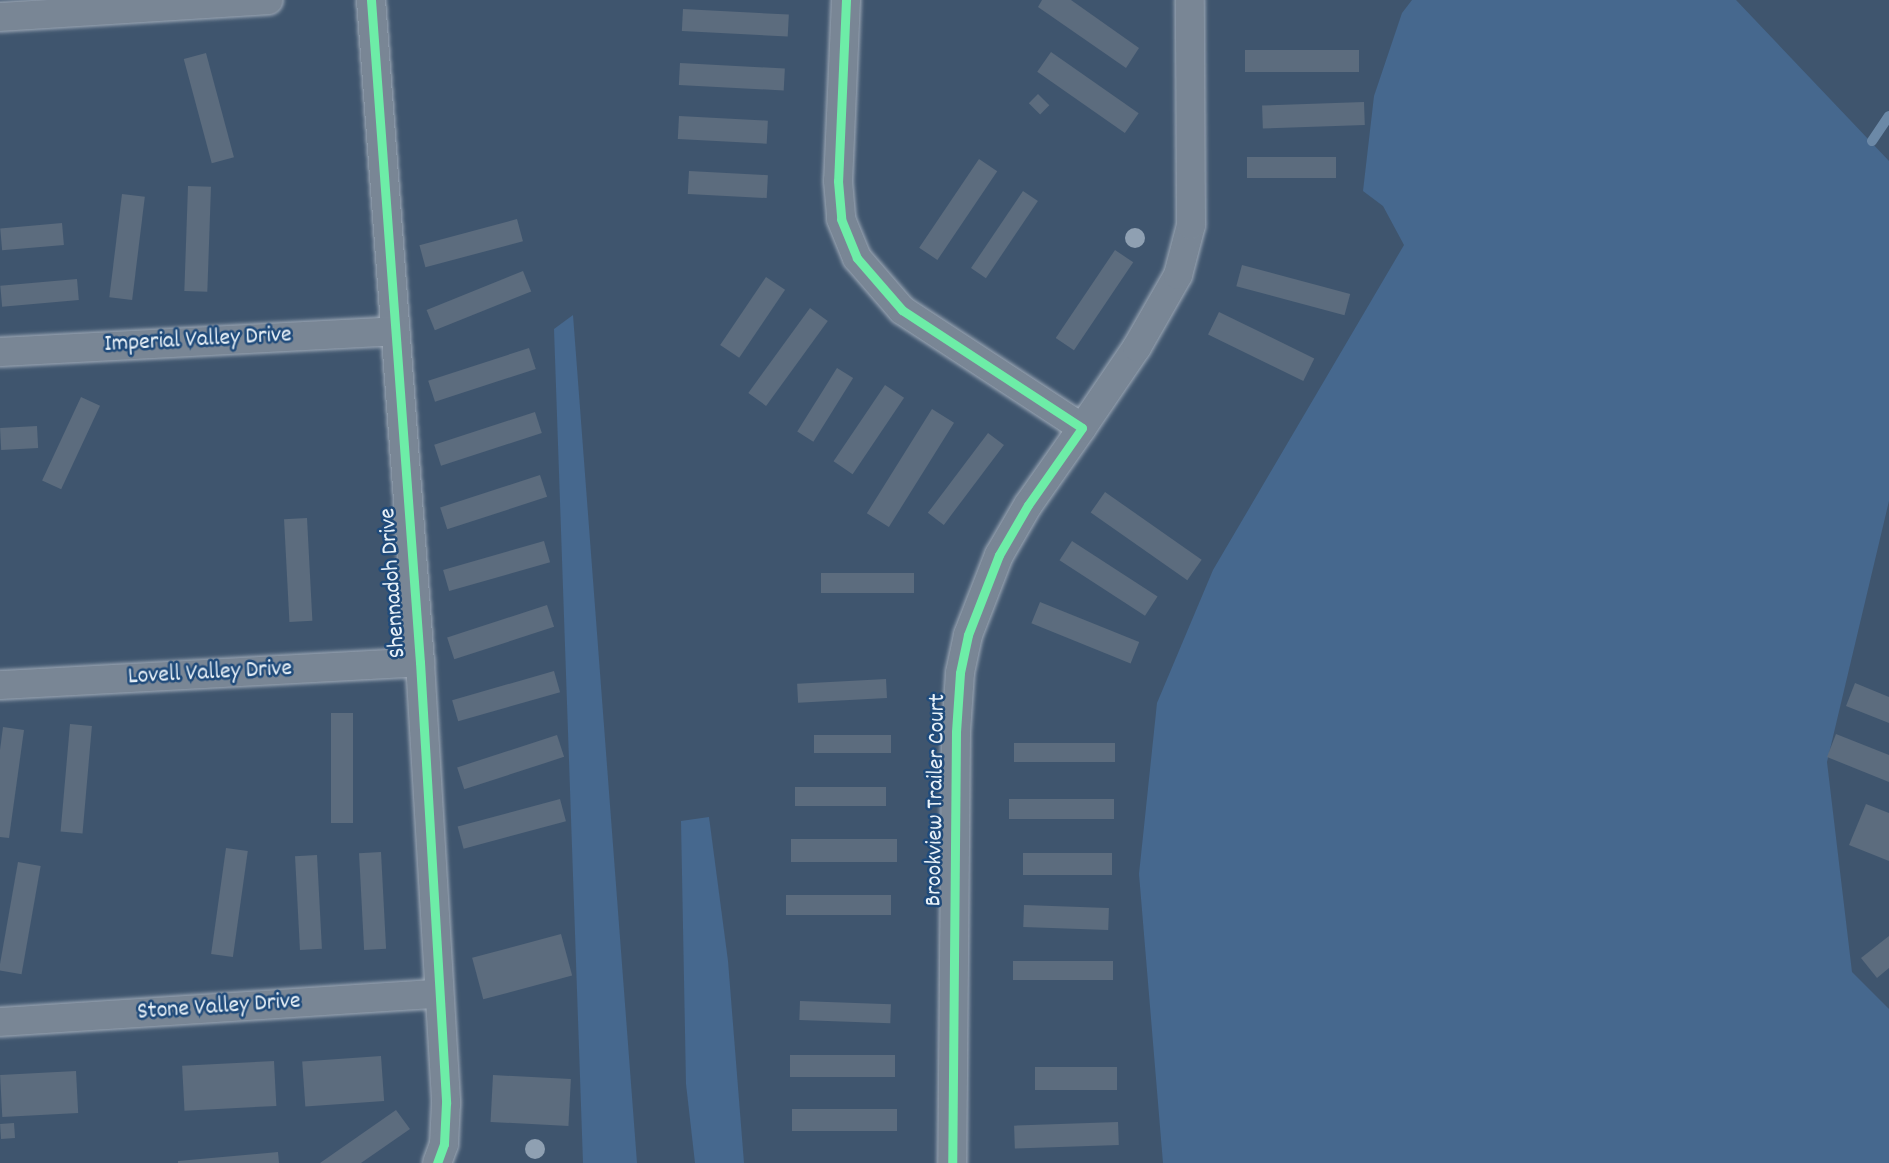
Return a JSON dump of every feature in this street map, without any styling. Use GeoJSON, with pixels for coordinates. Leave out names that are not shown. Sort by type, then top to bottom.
{"type":"FeatureCollection","features":[{"type":"Feature","properties":{"kind":"street"},"geometry":{"type":"LineString","coordinates":[[0,17],[268,0]]}},
{"type":"Feature","properties":{"kind":"street","name":"Shennadoh Drive"},"geometry":{"type":"LineString","coordinates":[[371,0],[420,662],[446,1102],[444,1144],[437,1163]]}},
{"type":"Feature","properties":{"kind":"street"},"geometry":{"type":"LineString","coordinates":[[846,0],[838,181],[841,219],[857,258],[902,310],[1082,428]]}},
{"type":"Feature","properties":{"kind":"street","name":"Brookview Trailer Court"},"geometry":{"type":"LineString","coordinates":[[952,1163],[956,732],[960,673],[968,635],[999,555],[1028,505],[1137,347],[1178,275],[1188,237],[1193,177],[1190,0]]}},
{"type":"Feature","properties":{"kind":"street","name":"Imperial Valley Drive"},"geometry":{"type":"LineString","coordinates":[[0,352],[395,331]]}},
{"type":"Feature","properties":{"kind":"street","name":"Lovell Valley Drive"},"geometry":{"type":"LineString","coordinates":[[0,685],[420,662]]}},
{"type":"Feature","properties":{"kind":"street","name":"Stone Valley Drive"},"geometry":{"type":"LineString","coordinates":[[0,1022],[438,993]]}},
{"type":"Feature","properties":{"kind":"shaded area"},"geometry":{"type":"Polygon","coordinates":[[[1412,0],[1736,0],[1889,161],[1889,501],[1827,762],[1852,972],[1889,1009],[1889,1163],[1163,1163],[1139,874],[1157,703],[1213,570],[1404,245],[1383,206],[1363,191],[1374,96],[1402,13],[1412,0]]]}},
{"type":"Feature","properties":{"kind":"shaded area"},"geometry":{"type":"Polygon","coordinates":[[[573,315],[637,1163],[583,1163],[554,329],[573,315]]]}},
{"type":"Feature","properties":{"kind":"shaded area"},"geometry":{"type":"Polygon","coordinates":[[[709,817],[728,961],[744,1163],[695,1163],[686,1084],[681,821],[709,817]]]}},
{"type":"Feature","properties":{"kind":"building"},"geometry":{"type":"Polygon","coordinates":[[[1042,0],[1071,0],[1139,48],[1126,68],[1038,7],[1042,0]]]}},
{"type":"Feature","properties":{"kind":"building"},"geometry":{"type":"Polygon","coordinates":[[[683,9],[789,15],[788,37],[682,31],[683,9]]]}},
{"type":"Feature","properties":{"kind":"building"},"geometry":{"type":"Polygon","coordinates":[[[1245,50],[1359,50],[1359,72],[1245,72],[1245,50]]]}},
{"type":"Feature","properties":{"kind":"building"},"geometry":{"type":"Polygon","coordinates":[[[1051,52],[1139,113],[1125,133],[1037,72],[1051,52]]]}},
{"type":"Feature","properties":{"kind":"building"},"geometry":{"type":"Polygon","coordinates":[[[206,53],[234,157],[212,163],[184,59],[206,53]]]}},
{"type":"Feature","properties":{"kind":"building"},"geometry":{"type":"Polygon","coordinates":[[[680,63],[785,68],[784,90],[679,85],[680,63]]]}},
{"type":"Feature","properties":{"kind":"building"},"geometry":{"type":"Polygon","coordinates":[[[1038,94],[1049,105],[1040,115],[1029,103],[1038,94]]]}},
{"type":"Feature","properties":{"kind":"building"},"geometry":{"type":"Polygon","coordinates":[[[1364,102],[1365,125],[1263,129],[1262,106],[1364,102]]]}},
{"type":"Feature","properties":{"kind":"building"},"geometry":{"type":"Polygon","coordinates":[[[679,116],[768,121],[767,144],[678,139],[679,116]]]}},
{"type":"Feature","properties":{"kind":"building"},"geometry":{"type":"Polygon","coordinates":[[[1247,157],[1336,157],[1336,178],[1247,178],[1247,157]]]}},
{"type":"Feature","properties":{"kind":"building"},"geometry":{"type":"Polygon","coordinates":[[[979,159],[997,171],[937,260],[919,248],[979,159]]]}},
{"type":"Feature","properties":{"kind":"building"},"geometry":{"type":"Polygon","coordinates":[[[689,171],[768,175],[767,198],[688,194],[689,171]]]}},
{"type":"Feature","properties":{"kind":"building"},"geometry":{"type":"Polygon","coordinates":[[[188,186],[211,187],[207,292],[184,291],[188,186]]]}},
{"type":"Feature","properties":{"kind":"building"},"geometry":{"type":"Polygon","coordinates":[[[1023,191],[1038,201],[986,278],[971,268],[1023,191]]]}},
{"type":"Feature","properties":{"kind":"building"},"geometry":{"type":"Polygon","coordinates":[[[122,194],[145,197],[132,300],[109,297],[122,194]]]}},
{"type":"Feature","properties":{"kind":"building"},"geometry":{"type":"Polygon","coordinates":[[[517,219],[523,241],[425,267],[419,245],[517,219]]]}},
{"type":"Feature","properties":{"kind":"building"},"geometry":{"type":"Polygon","coordinates":[[[62,223],[64,245],[2,250],[0,228],[62,223]]]}},
{"type":"Feature","properties":{"kind":"building"},"geometry":{"type":"Polygon","coordinates":[[[1115,250],[1133,262],[1074,350],[1056,338],[1115,250]]]}},
{"type":"Feature","properties":{"kind":"building"},"geometry":{"type":"Polygon","coordinates":[[[1242,265],[1350,294],[1344,315],[1236,286],[1242,265]]]}},
{"type":"Feature","properties":{"kind":"building"},"geometry":{"type":"Polygon","coordinates":[[[523,271],[531,291],[435,330],[427,310],[523,271]]]}},
{"type":"Feature","properties":{"kind":"building"},"geometry":{"type":"Polygon","coordinates":[[[766,277],[785,290],[739,358],[720,345],[766,277]]]}},
{"type":"Feature","properties":{"kind":"building"},"geometry":{"type":"Polygon","coordinates":[[[77,279],[79,300],[2,307],[0,286],[77,279]]]}},
{"type":"Feature","properties":{"kind":"building"},"geometry":{"type":"Polygon","coordinates":[[[810,308],[828,321],[766,406],[748,393],[810,308]]]}},
{"type":"Feature","properties":{"kind":"building"},"geometry":{"type":"Polygon","coordinates":[[[1219,312],[1314,358],[1303,381],[1208,334],[1219,312]]]}},
{"type":"Feature","properties":{"kind":"building"},"geometry":{"type":"Polygon","coordinates":[[[529,348],[536,369],[435,402],[428,381],[529,348]]]}},
{"type":"Feature","properties":{"kind":"building"},"geometry":{"type":"Polygon","coordinates":[[[837,368],[853,378],[813,442],[797,432],[837,368]]]}},
{"type":"Feature","properties":{"kind":"building"},"geometry":{"type":"Polygon","coordinates":[[[885,385],[904,398],[853,474],[834,461],[885,385]]]}},
{"type":"Feature","properties":{"kind":"building"},"geometry":{"type":"Polygon","coordinates":[[[81,397],[100,406],[61,489],[42,480],[81,397]]]}},
{"type":"Feature","properties":{"kind":"building"},"geometry":{"type":"Polygon","coordinates":[[[932,409],[954,423],[889,527],[867,513],[932,409]]]}},
{"type":"Feature","properties":{"kind":"building"},"geometry":{"type":"Polygon","coordinates":[[[535,412],[542,433],[441,466],[434,445],[535,412]]]}},
{"type":"Feature","properties":{"kind":"building"},"geometry":{"type":"Polygon","coordinates":[[[37,426],[38,448],[1,450],[0,428],[37,426]]]}},
{"type":"Feature","properties":{"kind":"building"},"geometry":{"type":"Polygon","coordinates":[[[988,433],[1004,445],[944,525],[928,513],[988,433]]]}},
{"type":"Feature","properties":{"kind":"building"},"geometry":{"type":"Polygon","coordinates":[[[540,475],[547,497],[447,529],[440,507],[540,475]]]}},
{"type":"Feature","properties":{"kind":"building"},"geometry":{"type":"Polygon","coordinates":[[[1105,492],[1202,560],[1187,580],[1091,512],[1105,492]]]}},
{"type":"Feature","properties":{"kind":"building"},"geometry":{"type":"Polygon","coordinates":[[[307,518],[312,621],[289,622],[284,519],[307,518]]]}},
{"type":"Feature","properties":{"kind":"building"},"geometry":{"type":"Polygon","coordinates":[[[544,541],[550,562],[449,591],[443,570],[544,541]]]}},
{"type":"Feature","properties":{"kind":"building"},"geometry":{"type":"Polygon","coordinates":[[[1072,541],[1158,597],[1145,616],[1059,560],[1072,541]]]}},
{"type":"Feature","properties":{"kind":"building"},"geometry":{"type":"Polygon","coordinates":[[[821,573],[914,573],[914,593],[821,593],[821,573]]]}},
{"type":"Feature","properties":{"kind":"building"},"geometry":{"type":"Polygon","coordinates":[[[1040,602],[1139,642],[1131,663],[1031,623],[1040,602]]]}},
{"type":"Feature","properties":{"kind":"building"},"geometry":{"type":"Polygon","coordinates":[[[547,605],[554,627],[454,659],[447,637],[547,605]]]}},
{"type":"Feature","properties":{"kind":"building"},"geometry":{"type":"Polygon","coordinates":[[[554,671],[560,692],[458,721],[452,700],[554,671]]]}},
{"type":"Feature","properties":{"kind":"building"},"geometry":{"type":"Polygon","coordinates":[[[886,679],[887,698],[798,703],[797,684],[886,679]]]}},
{"type":"Feature","properties":{"kind":"building"},"geometry":{"type":"Polygon","coordinates":[[[1855,683],[1889,697],[1889,723],[1846,706],[1855,683]]]}},
{"type":"Feature","properties":{"kind":"building"},"geometry":{"type":"Polygon","coordinates":[[[331,713],[353,713],[353,823],[331,823],[331,713]]]}},
{"type":"Feature","properties":{"kind":"building"},"geometry":{"type":"Polygon","coordinates":[[[70,724],[92,726],[83,834],[61,832],[70,724]]]}},
{"type":"Feature","properties":{"kind":"building"},"geometry":{"type":"Polygon","coordinates":[[[3,727],[24,730],[9,838],[0,837],[0,750],[3,727]]]}},
{"type":"Feature","properties":{"kind":"building"},"geometry":{"type":"Polygon","coordinates":[[[1836,734],[1889,755],[1889,782],[1827,757],[1836,734]]]}},
{"type":"Feature","properties":{"kind":"building"},"geometry":{"type":"Polygon","coordinates":[[[557,735],[564,757],[464,789],[457,767],[557,735]]]}},
{"type":"Feature","properties":{"kind":"building"},"geometry":{"type":"Polygon","coordinates":[[[814,735],[891,735],[891,753],[814,753],[814,735]]]}},
{"type":"Feature","properties":{"kind":"building"},"geometry":{"type":"Polygon","coordinates":[[[1014,743],[1115,743],[1115,762],[1014,762],[1014,743]]]}},
{"type":"Feature","properties":{"kind":"building"},"geometry":{"type":"Polygon","coordinates":[[[795,787],[886,787],[886,806],[795,806],[795,787]]]}},
{"type":"Feature","properties":{"kind":"building"},"geometry":{"type":"Polygon","coordinates":[[[560,799],[566,821],[464,849],[458,826],[560,799]]]}},
{"type":"Feature","properties":{"kind":"building"},"geometry":{"type":"Polygon","coordinates":[[[1009,799],[1114,799],[1114,819],[1009,819],[1009,799]]]}},
{"type":"Feature","properties":{"kind":"building"},"geometry":{"type":"Polygon","coordinates":[[[1866,804],[1889,813],[1889,861],[1849,845],[1866,804]]]}},
{"type":"Feature","properties":{"kind":"building"},"geometry":{"type":"Polygon","coordinates":[[[791,839],[897,839],[897,862],[791,862],[791,839]]]}},
{"type":"Feature","properties":{"kind":"building"},"geometry":{"type":"Polygon","coordinates":[[[226,848],[248,851],[233,957],[211,954],[226,848]]]}},
{"type":"Feature","properties":{"kind":"building"},"geometry":{"type":"Polygon","coordinates":[[[381,852],[386,949],[364,950],[359,853],[381,852]]]}},
{"type":"Feature","properties":{"kind":"building"},"geometry":{"type":"Polygon","coordinates":[[[1023,853],[1112,853],[1112,875],[1023,875],[1023,853]]]}},
{"type":"Feature","properties":{"kind":"building"},"geometry":{"type":"Polygon","coordinates":[[[317,855],[322,949],[300,950],[295,856],[317,855]]]}},
{"type":"Feature","properties":{"kind":"building"},"geometry":{"type":"Polygon","coordinates":[[[18,862],[41,866],[22,974],[0,971],[18,862]]]}},
{"type":"Feature","properties":{"kind":"building"},"geometry":{"type":"Polygon","coordinates":[[[786,895],[891,895],[891,915],[786,915],[786,895]]]}},
{"type":"Feature","properties":{"kind":"building"},"geometry":{"type":"Polygon","coordinates":[[[1024,905],[1109,908],[1108,930],[1023,927],[1024,905]]]}},
{"type":"Feature","properties":{"kind":"building"},"geometry":{"type":"Polygon","coordinates":[[[561,934],[572,976],[483,999],[472,958],[561,934]]]}},
{"type":"Feature","properties":{"kind":"building"},"geometry":{"type":"Polygon","coordinates":[[[1889,936],[1889,968],[1877,978],[1861,958],[1889,936]]]}},
{"type":"Feature","properties":{"kind":"building"},"geometry":{"type":"Polygon","coordinates":[[[1013,961],[1113,961],[1113,980],[1013,980],[1013,961]]]}},
{"type":"Feature","properties":{"kind":"building"},"geometry":{"type":"Polygon","coordinates":[[[800,1001],[891,1004],[890,1023],[799,1020],[800,1001]]]}},
{"type":"Feature","properties":{"kind":"building"},"geometry":{"type":"Polygon","coordinates":[[[790,1055],[895,1055],[895,1077],[790,1077],[790,1055]]]}},
{"type":"Feature","properties":{"kind":"building"},"geometry":{"type":"Polygon","coordinates":[[[381,1056],[384,1101],[305,1106],[302,1062],[381,1056]]]}},
{"type":"Feature","properties":{"kind":"building"},"geometry":{"type":"Polygon","coordinates":[[[274,1061],[276,1106],[184,1111],[182,1066],[274,1061]]]}},
{"type":"Feature","properties":{"kind":"building"},"geometry":{"type":"Polygon","coordinates":[[[1035,1067],[1117,1067],[1117,1090],[1035,1090],[1035,1067]]]}},
{"type":"Feature","properties":{"kind":"building"},"geometry":{"type":"Polygon","coordinates":[[[76,1071],[78,1113],[2,1117],[0,1075],[76,1071]]]}},
{"type":"Feature","properties":{"kind":"building"},"geometry":{"type":"Polygon","coordinates":[[[493,1075],[571,1079],[568,1126],[491,1122],[493,1075]]]}},
{"type":"Feature","properties":{"kind":"building"},"geometry":{"type":"Polygon","coordinates":[[[792,1109],[897,1109],[897,1131],[792,1131],[792,1109]]]}},
{"type":"Feature","properties":{"kind":"building"},"geometry":{"type":"Polygon","coordinates":[[[396,1110],[410,1129],[361,1163],[320,1163],[396,1110]]]}},
{"type":"Feature","properties":{"kind":"building"},"geometry":{"type":"Polygon","coordinates":[[[1118,1122],[1119,1145],[1015,1149],[1014,1126],[1118,1122]]]}},
{"type":"Feature","properties":{"kind":"building"},"geometry":{"type":"Polygon","coordinates":[[[14,1123],[15,1138],[1,1139],[0,1124],[14,1123]]]}},
{"type":"Feature","properties":{"kind":"building"},"geometry":{"type":"Polygon","coordinates":[[[278,1152],[279,1163],[178,1163],[178,1161],[278,1152]]]}},
{"type":"Feature","properties":{"kind":"waterway"},"geometry":{"type":"LineString","coordinates":[[1872,141],[1889,116]]}},
{"type":"Feature","properties":{"kind":"cycle path"},"geometry":{"type":"LineString","coordinates":[[371,0],[420,662],[446,1103],[444,1144],[437,1163]]}},
{"type":"Feature","properties":{"kind":"cycle path"},"geometry":{"type":"LineString","coordinates":[[846,0],[838,181],[841,219],[857,258],[902,310],[1082,428],[1028,505],[999,555],[968,635],[960,673],[956,732],[952,1163]]}}]}
